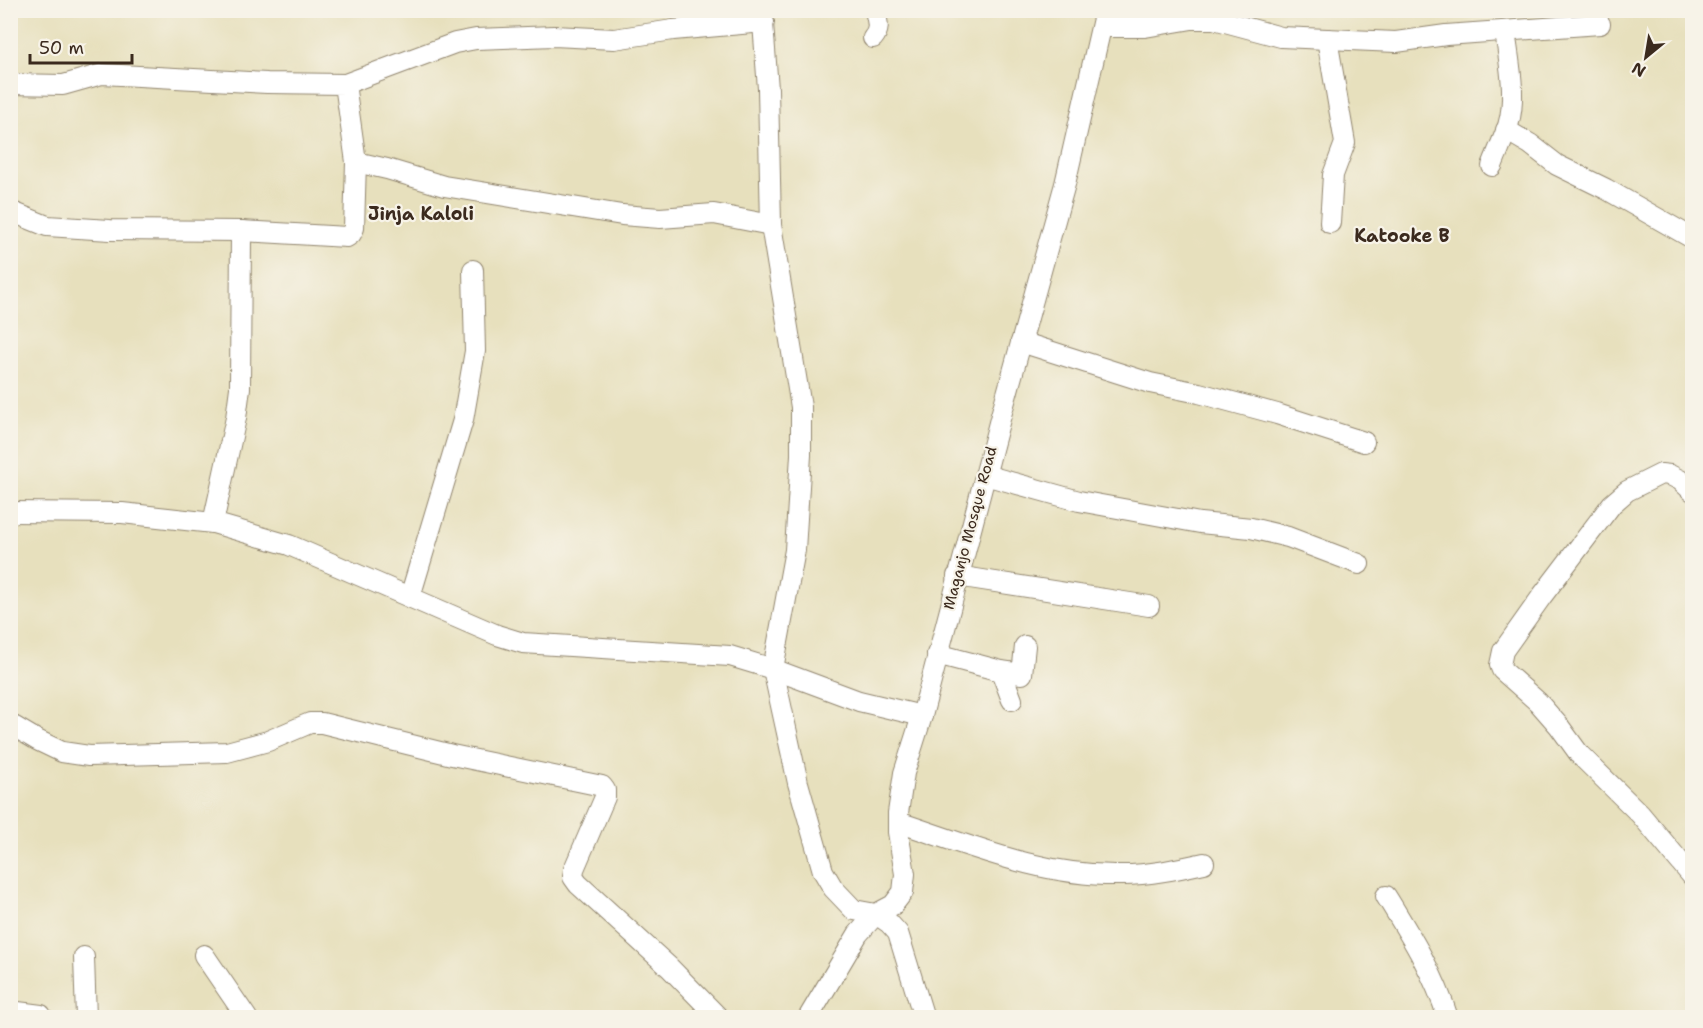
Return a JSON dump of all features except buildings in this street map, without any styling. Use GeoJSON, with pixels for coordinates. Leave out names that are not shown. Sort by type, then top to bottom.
{"type":"FeatureCollection","features":[{"type":"Feature","properties":{"kind":"street"},"geometry":{"type":"LineString","coordinates":[[873,38],[879,28],[875,10]]}},
{"type":"Feature","properties":{"kind":"street"},"geometry":{"type":"LineString","coordinates":[[10,84],[63,85],[102,74],[267,83],[345,84],[463,41],[492,37],[554,36],[614,39],[763,16],[768,89],[771,225],[801,407],[802,431],[795,549],[773,669],[798,783],[823,871],[833,888],[854,910],[876,914],[890,922],[898,933],[924,1017]]}},
{"type":"Feature","properties":{"kind":"street"},"geometry":{"type":"LineString","coordinates":[[1103,19],[1145,27],[1192,19],[1214,19],[1281,37],[1396,42],[1446,35],[1600,24]]}},
{"type":"Feature","properties":{"kind":"street","name":"Maganjo Mosque Road"},"geometry":{"type":"LineString","coordinates":[[808,1017],[858,934],[876,914],[893,905],[903,892],[905,874],[898,822],[904,773],[922,716],[984,475],[1065,184],[1103,19]]}},
{"type":"Feature","properties":{"kind":"street"},"geometry":{"type":"LineString","coordinates":[[1492,166],[1506,130],[1512,94],[1505,31]]}},
{"type":"Feature","properties":{"kind":"street"},"geometry":{"type":"LineString","coordinates":[[1327,39],[1345,143],[1333,175],[1330,223]]}},
{"type":"Feature","properties":{"kind":"street"},"geometry":{"type":"LineString","coordinates":[[10,211],[47,226],[56,227],[110,230],[241,231],[347,237],[354,228],[356,162],[345,84]]}},
{"type":"Feature","properties":{"kind":"street"},"geometry":{"type":"LineString","coordinates":[[1506,130],[1530,144],[1557,165],[1606,189],[1692,238]]}},
{"type":"Feature","properties":{"kind":"street"},"geometry":{"type":"LineString","coordinates":[[356,162],[444,186],[622,215],[660,218],[714,214],[771,225]]}},
{"type":"Feature","properties":{"kind":"street"},"geometry":{"type":"LineString","coordinates":[[213,523],[236,418],[240,388],[241,231]]}},
{"type":"Feature","properties":{"kind":"street"},"geometry":{"type":"LineString","coordinates":[[410,597],[469,393],[475,351],[473,270]]}},
{"type":"Feature","properties":{"kind":"street"},"geometry":{"type":"LineString","coordinates":[[1021,342],[1150,383],[1199,393],[1277,414],[1364,442]]}},
{"type":"Feature","properties":{"kind":"street"},"geometry":{"type":"LineString","coordinates":[[1692,491],[1680,480],[1661,474],[1627,491],[1612,504],[1503,651],[1500,665],[1502,670],[1538,702],[1580,755],[1640,814],[1692,876]]}},
{"type":"Feature","properties":{"kind":"street"},"geometry":{"type":"LineString","coordinates":[[984,475],[1078,501],[1200,523],[1251,528],[1288,537],[1359,564]]}},
{"type":"Feature","properties":{"kind":"street"},"geometry":{"type":"LineString","coordinates":[[10,512],[122,513],[213,523],[289,545],[497,635],[523,643],[730,656],[773,669],[859,701],[922,716]]}},
{"type":"Feature","properties":{"kind":"street"},"geometry":{"type":"LineString","coordinates":[[957,576],[1149,606]]}},
{"type":"Feature","properties":{"kind":"street"},"geometry":{"type":"LineString","coordinates":[[937,654],[1001,671],[1023,674],[1025,646]]}},
{"type":"Feature","properties":{"kind":"street"},"geometry":{"type":"LineString","coordinates":[[1001,671],[1012,700]]}},
{"type":"Feature","properties":{"kind":"street"},"geometry":{"type":"LineString","coordinates":[[10,724],[62,752],[89,756],[227,752],[268,741],[310,723],[322,723],[452,755],[602,786],[606,790],[605,797],[574,869],[573,877],[719,1017]]}},
{"type":"Feature","properties":{"kind":"street"},"geometry":{"type":"LineString","coordinates":[[898,822],[1028,865],[1058,871],[1121,875],[1153,873],[1204,863]]}},
{"type":"Feature","properties":{"kind":"street"},"geometry":{"type":"LineString","coordinates":[[1386,896],[1420,951],[1439,989],[1448,1017]]}},
{"type":"Feature","properties":{"kind":"street"},"geometry":{"type":"LineString","coordinates":[[204,955],[247,1017]]}},
{"type":"Feature","properties":{"kind":"street"},"geometry":{"type":"LineString","coordinates":[[84,957],[86,1017]]}},
{"type":"Feature","properties":{"kind":"street"},"geometry":{"type":"LineString","coordinates":[[10,1011],[41,1015]]}},
{"type":"Feature","properties":{"kind":"district","name":"Jinja Kaloli"},"geometry":{"type":"Point","coordinates":[421,214]}},
{"type":"Feature","properties":{"kind":"district","name":"Katooke B"},"geometry":{"type":"Point","coordinates":[1402,236]}}]}
